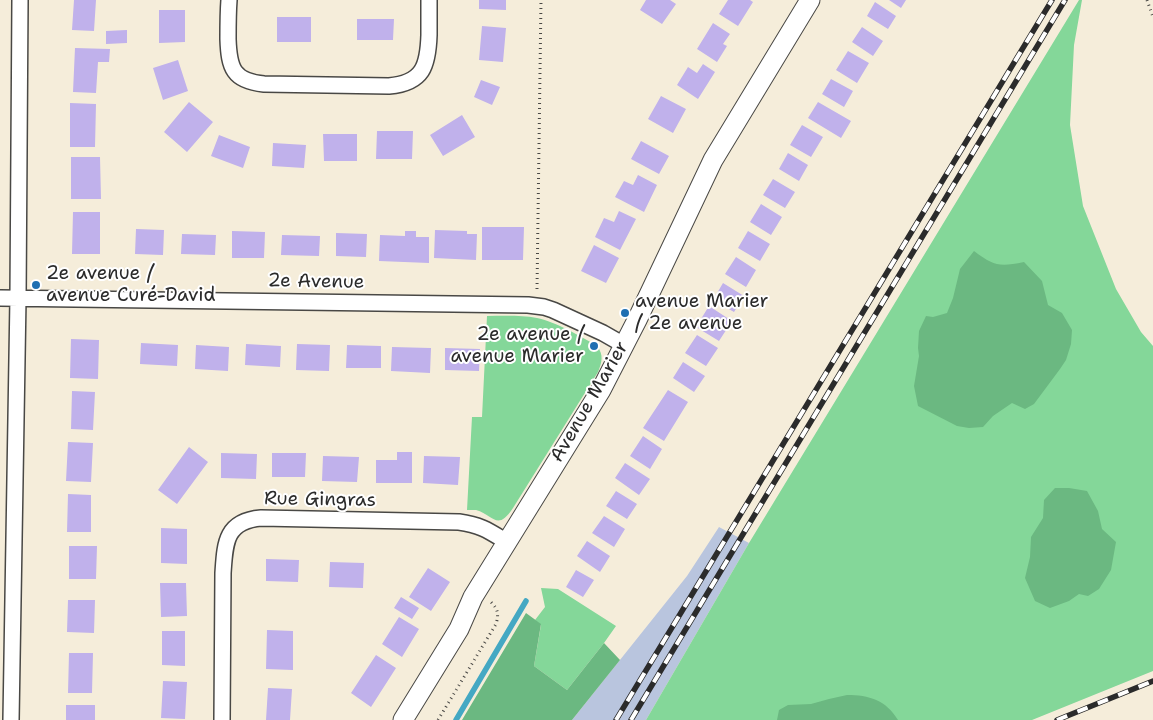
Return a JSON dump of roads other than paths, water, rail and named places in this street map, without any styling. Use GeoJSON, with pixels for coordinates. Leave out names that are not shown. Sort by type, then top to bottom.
{"type":"FeatureCollection","features":[{"type":"Feature","properties":{"kind":"street"},"geometry":{"type":"LineString","coordinates":[[12,720],[20,0]]}},
{"type":"Feature","properties":{"kind":"street"},"geometry":{"type":"LineString","coordinates":[[229,0],[229,58],[233,69],[240,77],[249,82],[264,84],[397,86],[409,82],[419,75],[425,67],[428,56],[429,0]]}},
{"type":"Feature","properties":{"kind":"street","name":"Avenue Marier"},"geometry":{"type":"LineString","coordinates":[[403,720],[459,629],[473,597],[601,390],[722,143],[810,0]]}},
{"type":"Feature","properties":{"kind":"street","name":"2e Avenue"},"geometry":{"type":"LineString","coordinates":[[0,298],[528,305],[553,310],[624,344]]}},
{"type":"Feature","properties":{"kind":"street","name":"Rue Gingras"},"geometry":{"type":"LineString","coordinates":[[222,720],[223,573],[225,549],[229,535],[239,524],[261,518],[459,522],[476,525],[488,530],[507,542]]}},
{"type":"Feature","properties":{"kind":"waterway"},"geometry":{"type":"LineString","coordinates":[[456,720],[526,601]]}},
{"type":"Feature","properties":{"kind":"railway"},"geometry":{"type":"LineString","coordinates":[[616,720],[1052,0]]}},
{"type":"Feature","properties":{"kind":"railway"},"geometry":{"type":"LineString","coordinates":[[631,720],[1065,0]]}},
{"type":"Feature","properties":{"kind":"railway"},"geometry":{"type":"LineString","coordinates":[[1057,720],[1153,681]]}},
{"type":"Feature","properties":{"kind":"place","name":"2e avenue / avenue Curé-David"},"geometry":{"type":"Point","coordinates":[36,285]}},
{"type":"Feature","properties":{"kind":"place","name":"avenue Marier / 2e avenue"},"geometry":{"type":"Point","coordinates":[625,313]}},
{"type":"Feature","properties":{"kind":"place","name":"2e avenue / avenue Marier"},"geometry":{"type":"Point","coordinates":[594,346]}}]}
